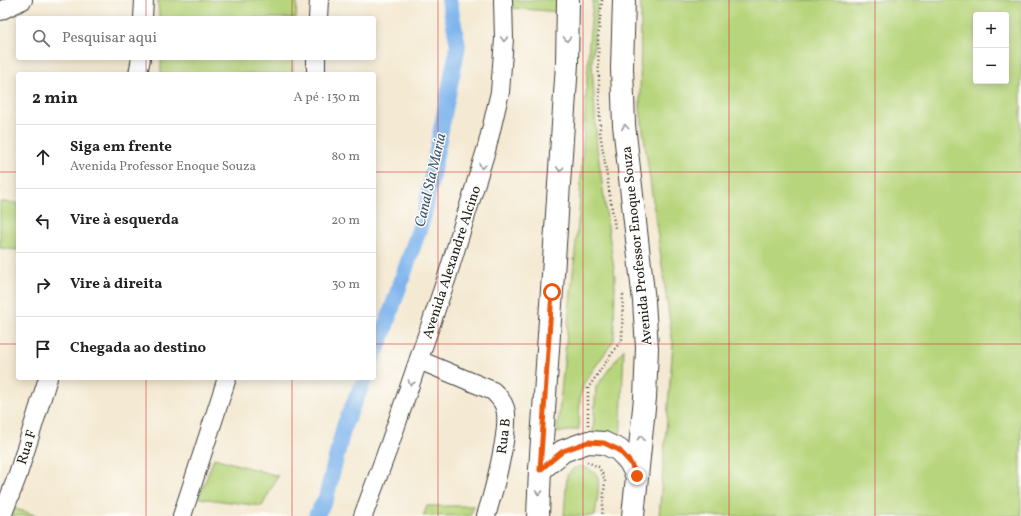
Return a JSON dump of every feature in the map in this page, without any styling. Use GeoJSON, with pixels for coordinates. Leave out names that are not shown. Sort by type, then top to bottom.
{"type":"FeatureCollection","features":[{"type":"Feature","properties":{"kind":"main road"},"geometry":{"type":"LineString","coordinates":[[538,516],[567,64],[568,0]]}},
{"type":"Feature","properties":{"kind":"main road","name":"Avenida Professor Enoque Souza"},"geometry":{"type":"LineString","coordinates":[[624,0],[622,68],[624,125],[644,302],[647,348],[645,398],[633,516]]}},
{"type":"Feature","properties":{"kind":"main road"},"geometry":{"type":"LineString","coordinates":[[540,470],[563,451],[586,455],[604,443],[619,450],[630,462],[637,476]]}},
{"type":"Feature","properties":{"kind":"street"},"geometry":{"type":"LineString","coordinates":[[0,15],[24,0]]}},
{"type":"Feature","properties":{"kind":"street"},"geometry":{"type":"LineString","coordinates":[[143,16],[144,0]]}},
{"type":"Feature","properties":{"kind":"street"},"geometry":{"type":"LineString","coordinates":[[318,16],[319,0]]}},
{"type":"Feature","properties":{"kind":"street","name":"Avenida Alexandre Alcino"},"geometry":{"type":"LineString","coordinates":[[364,516],[419,360],[487,147],[500,92],[504,39],[503,0]]}},
{"type":"Feature","properties":{"kind":"street"},"geometry":{"type":"LineString","coordinates":[[138,72],[141,60]]}},
{"type":"Feature","properties":{"kind":"street"},"geometry":{"type":"LineString","coordinates":[[316,60],[316,72]]}},
{"type":"Feature","properties":{"kind":"street","name":"Rua B"},"geometry":{"type":"LineString","coordinates":[[419,360],[493,391],[501,399],[505,407],[507,416],[503,444],[486,516]]}},
{"type":"Feature","properties":{"kind":"street","name":"Rua F"},"geometry":{"type":"LineString","coordinates":[[2,516],[17,477],[47,380]]}},
{"type":"Feature","properties":{"kind":"street"},"geometry":{"type":"LineString","coordinates":[[182,516],[226,380]]}},
{"type":"Feature","properties":{"kind":"path"},"geometry":{"type":"LineString","coordinates":[[602,0],[598,38],[600,132],[616,232]]}},
{"type":"Feature","properties":{"kind":"path"},"geometry":{"type":"LineString","coordinates":[[602,516],[605,480],[599,467],[586,455],[588,388],[622,339],[623,286]]}},
{"type":"Feature","properties":{"kind":"green space"},"geometry":{"type":"Polygon","coordinates":[[[158,0],[297,0],[296,16],[159,16],[158,0]]]}},
{"type":"Feature","properties":{"kind":"green space"},"geometry":{"type":"Polygon","coordinates":[[[512,0],[559,0],[558,12],[512,8],[512,0]]]}},
{"type":"Feature","properties":{"kind":"green space"},"geometry":{"type":"Polygon","coordinates":[[[593,0],[598,0],[592,62],[597,147],[615,277],[614,340],[584,383],[580,396],[579,429],[557,433],[579,213],[593,0]]]}},
{"type":"Feature","properties":{"kind":"green space"},"geometry":{"type":"Polygon","coordinates":[[[641,0],[1021,0],[1021,516],[659,516],[673,344],[640,109],[641,0]]]}},
{"type":"Feature","properties":{"kind":"green space"},"geometry":{"type":"Polygon","coordinates":[[[161,60],[294,60],[293,72],[161,72],[161,60]]]}},
{"type":"Feature","properties":{"kind":"green space"},"geometry":{"type":"Polygon","coordinates":[[[0,202],[16,203],[16,250],[0,248],[0,202]]]}},
{"type":"Feature","properties":{"kind":"green space"},"geometry":{"type":"Polygon","coordinates":[[[624,349],[620,446],[593,432],[596,387],[624,349]]]}},
{"type":"Feature","properties":{"kind":"green space"},"geometry":{"type":"Polygon","coordinates":[[[214,458],[278,476],[262,506],[199,498],[214,458]]]}},
{"type":"Feature","properties":{"kind":"green space"},"geometry":{"type":"Polygon","coordinates":[[[580,466],[589,469],[597,475],[598,478],[595,516],[564,516],[567,475],[573,469],[580,466]]]}},
{"type":"Feature","properties":{"kind":"green space"},"geometry":{"type":"Polygon","coordinates":[[[427,506],[474,506],[470,516],[423,516],[427,506]]]}},
{"type":"Feature","properties":{"kind":"green space"},"geometry":{"type":"Polygon","coordinates":[[[13,508],[38,516],[11,516],[13,508]]]}},
{"type":"Feature","properties":{"kind":"waterway","name":"Canal Sta Maria"},"geometry":{"type":"LineString","coordinates":[[376,351],[424,215],[458,45],[449,0]]}},
{"type":"Feature","properties":{"kind":"waterway","name":"Canal Sta Maria"},"geometry":{"type":"LineString","coordinates":[[316,516],[326,498],[344,426],[364,380]]}},
{"type":"Feature","properties":{"kind":"route"},"geometry":{"type":"LineString","coordinates":[[552,292],[540,470],[563,451],[588,442],[604,443],[619,450],[630,462],[637,476]]}}]}
